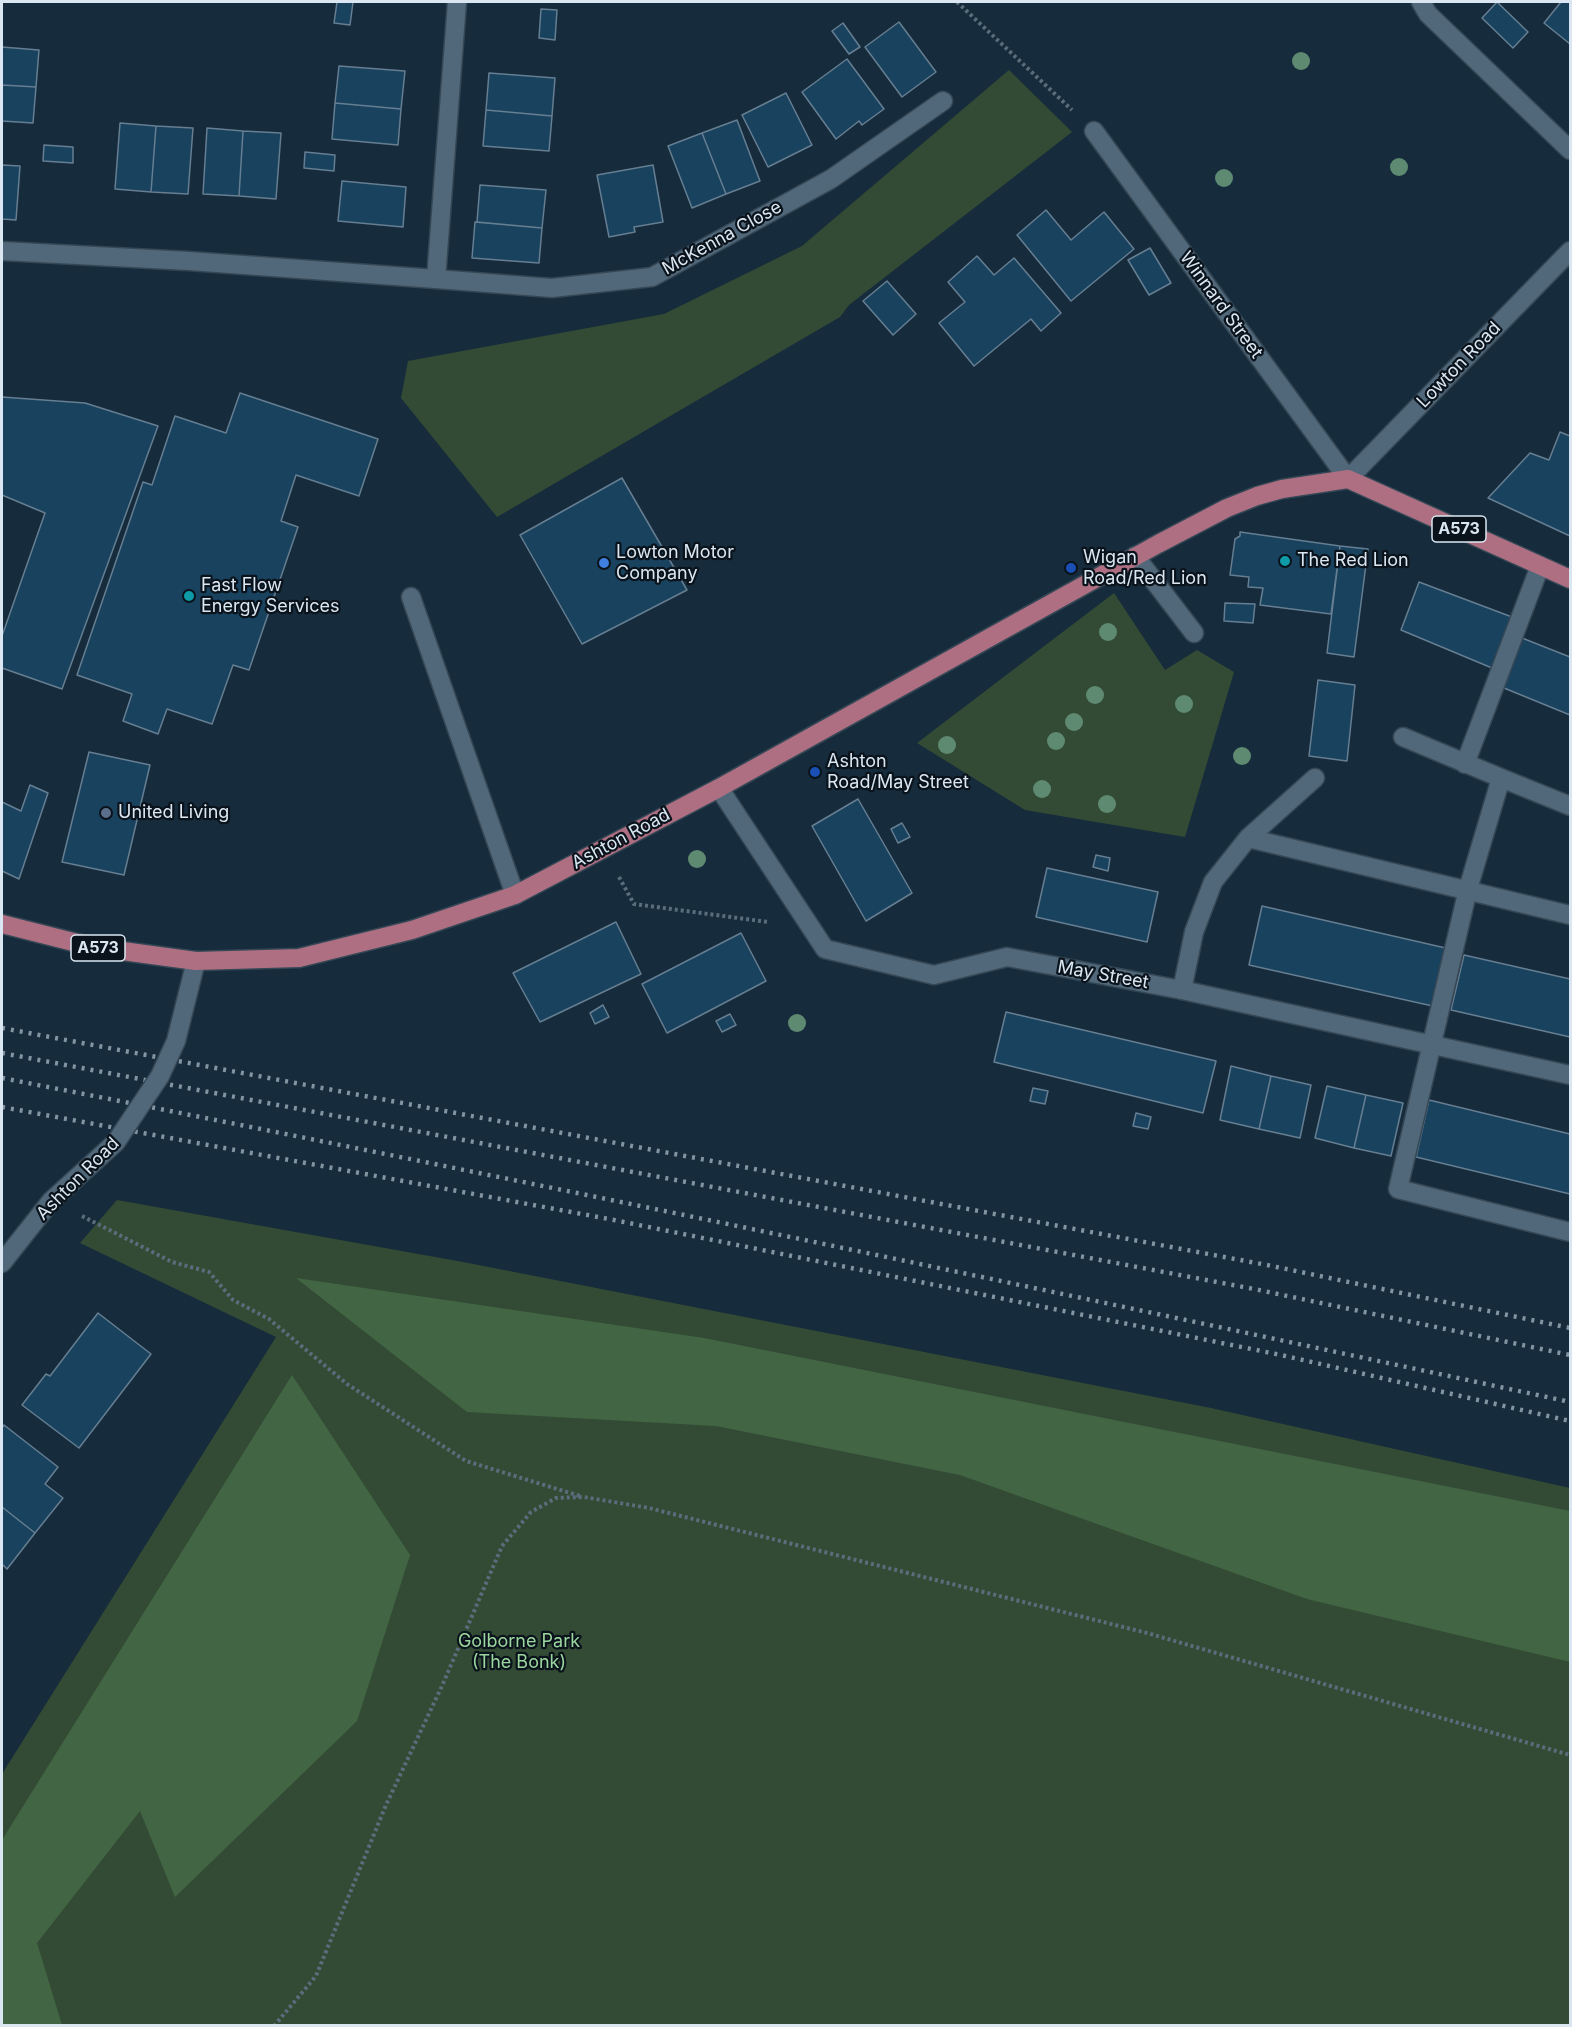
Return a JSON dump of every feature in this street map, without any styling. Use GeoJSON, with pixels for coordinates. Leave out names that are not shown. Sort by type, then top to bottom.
{"type":"FeatureCollection","features":[{"type":"Feature","properties":{"kind":"main road","name":"Ashton Road"},"geometry":{"type":"LineString","coordinates":[[196,961],[299,958],[412,930],[515,895],[719,788],[1135,556],[1227,508],[1282,489],[1348,479]]}},
{"type":"Feature","properties":{"kind":"main road","name":"A573"},"geometry":{"type":"LineString","coordinates":[[1348,479],[1570,579]]}},
{"type":"Feature","properties":{"kind":"main road","name":"A573"},"geometry":{"type":"LineString","coordinates":[[2,924],[93,947],[196,961]]}},
{"type":"Feature","properties":{"kind":"street"},"geometry":{"type":"LineString","coordinates":[[436,279],[457,2]]}},
{"type":"Feature","properties":{"kind":"street"},"geometry":{"type":"LineString","coordinates":[[1421,2],[1428,14],[1570,150]]}},
{"type":"Feature","properties":{"kind":"street","name":"McKenna Close"},"geometry":{"type":"LineString","coordinates":[[2,251],[189,261],[552,288],[652,277],[831,179],[942,100]]}},
{"type":"Feature","properties":{"kind":"street","name":"Winnard Street"},"geometry":{"type":"LineString","coordinates":[[1094,131],[1348,479]]}},
{"type":"Feature","properties":{"kind":"street","name":"Lowton Road"},"geometry":{"type":"LineString","coordinates":[[1348,479],[1570,251]]}},
{"type":"Feature","properties":{"kind":"street"},"geometry":{"type":"LineString","coordinates":[[1135,556],[1194,633]]}},
{"type":"Feature","properties":{"kind":"street"},"geometry":{"type":"LineString","coordinates":[[1465,764],[1540,566]]}},
{"type":"Feature","properties":{"kind":"street"},"geometry":{"type":"LineString","coordinates":[[411,597],[515,895]]}},
{"type":"Feature","properties":{"kind":"street"},"geometry":{"type":"LineString","coordinates":[[1403,737],[1570,806]]}},
{"type":"Feature","properties":{"kind":"street"},"geometry":{"type":"LineString","coordinates":[[1182,990],[1194,932],[1213,882],[1248,838],[1315,778]]}},
{"type":"Feature","properties":{"kind":"street"},"geometry":{"type":"LineString","coordinates":[[1501,778],[1468,890],[1398,1189],[1570,1232]]}},
{"type":"Feature","properties":{"kind":"street","name":"May Street"},"geometry":{"type":"LineString","coordinates":[[719,788],[825,949],[934,975],[1007,957],[1182,990],[1570,1076]]}},
{"type":"Feature","properties":{"kind":"street"},"geometry":{"type":"LineString","coordinates":[[1248,838],[1570,915]]}},
{"type":"Feature","properties":{"kind":"street","name":"Ashton Road"},"geometry":{"type":"LineString","coordinates":[[2,1263],[51,1201],[116,1142],[150,1093],[176,1041],[196,961]]}},
{"type":"Feature","properties":{"kind":"path"},"geometry":{"type":"LineString","coordinates":[[957,2],[1094,131]]}},
{"type":"Feature","properties":{"kind":"path"},"geometry":{"type":"LineString","coordinates":[[604,849],[634,904],[811,927]]}},
{"type":"Feature","properties":{"kind":"path"},"geometry":{"type":"LineString","coordinates":[[51,1201],[172,1262],[209,1272],[233,1300],[269,1319],[347,1384],[466,1461],[584,1497],[649,1508],[1147,1633],[1570,1755]]}},
{"type":"Feature","properties":{"kind":"path"},"geometry":{"type":"LineString","coordinates":[[274,2025],[316,1976],[386,1805],[442,1686],[501,1546],[531,1512],[556,1498],[584,1497]]}},
{"type":"Feature","properties":{"kind":"green space"},"geometry":{"type":"Polygon","coordinates":[[[1009,70],[1072,132],[849,305],[840,317],[497,517],[401,398],[408,361],[664,314],[802,246],[1009,70]]]}},
{"type":"Feature","properties":{"kind":"green space"},"geometry":{"type":"Polygon","coordinates":[[[1114,593],[1165,670],[1197,650],[1234,672],[1185,837],[1025,810],[917,743],[1114,593]]]}},
{"type":"Feature","properties":{"kind":"green space","name":"Golborne Park (The Bonk)"},"geometry":{"type":"Polygon","coordinates":[[[117,1200],[463,1262],[1211,1408],[1570,1488],[1570,2025],[2,2025],[2,1774],[276,1337],[80,1243],[117,1200]]]}},
{"type":"Feature","properties":{"kind":"green space"},"geometry":{"type":"Polygon","coordinates":[[[296,1278],[704,1338],[1570,1511],[1570,1662],[1307,1599],[960,1475],[716,1426],[467,1412],[296,1278]]]}},
{"type":"Feature","properties":{"kind":"green space"},"geometry":{"type":"Polygon","coordinates":[[[292,1375],[410,1555],[357,1721],[175,1897],[140,1811],[37,1943],[62,2025],[2,2025],[2,1840],[292,1375]]]}},
{"type":"Feature","properties":{"kind":"building"},"geometry":{"type":"Polygon","coordinates":[[[337,2],[353,2],[350,25],[334,23],[337,2]]]}},
{"type":"Feature","properties":{"kind":"building"},"geometry":{"type":"Polygon","coordinates":[[[1497,2],[1528,32],[1513,48],[1482,18],[1497,2]]]}},
{"type":"Feature","properties":{"kind":"building"},"geometry":{"type":"Polygon","coordinates":[[[1561,2],[1570,2],[1570,44],[1544,23],[1561,2]]]}},
{"type":"Feature","properties":{"kind":"building"},"geometry":{"type":"Polygon","coordinates":[[[541,9],[557,10],[555,40],[539,38],[541,9]]]}},
{"type":"Feature","properties":{"kind":"building"},"geometry":{"type":"Polygon","coordinates":[[[899,22],[936,72],[902,97],[865,47],[899,22]]]}},
{"type":"Feature","properties":{"kind":"building"},"geometry":{"type":"Polygon","coordinates":[[[843,23],[860,47],[849,54],[832,31],[843,23]]]}},
{"type":"Feature","properties":{"kind":"building"},"geometry":{"type":"Polygon","coordinates":[[[2,47],[39,50],[36,87],[2,85],[2,47]]]}},
{"type":"Feature","properties":{"kind":"building"},"geometry":{"type":"Polygon","coordinates":[[[847,59],[884,109],[862,125],[859,121],[836,139],[802,92],[847,59]]]}},
{"type":"Feature","properties":{"kind":"building"},"geometry":{"type":"Polygon","coordinates":[[[339,66],[405,71],[401,109],[335,103],[339,66]]]}},
{"type":"Feature","properties":{"kind":"building"},"geometry":{"type":"Polygon","coordinates":[[[489,73],[555,78],[552,116],[486,110],[489,73]]]}},
{"type":"Feature","properties":{"kind":"building"},"geometry":{"type":"Polygon","coordinates":[[[2,85],[36,87],[33,123],[2,121],[2,85]]]}},
{"type":"Feature","properties":{"kind":"building"},"geometry":{"type":"Polygon","coordinates":[[[786,93],[812,145],[768,167],[742,115],[786,93]]]}},
{"type":"Feature","properties":{"kind":"building"},"geometry":{"type":"Polygon","coordinates":[[[335,103],[401,109],[398,145],[332,139],[335,103]]]}},
{"type":"Feature","properties":{"kind":"building"},"geometry":{"type":"Polygon","coordinates":[[[486,110],[552,116],[549,151],[483,146],[486,110]]]}},
{"type":"Feature","properties":{"kind":"building"},"geometry":{"type":"Polygon","coordinates":[[[737,120],[760,181],[726,194],[702,133],[737,120]]]}},
{"type":"Feature","properties":{"kind":"building"},"geometry":{"type":"Polygon","coordinates":[[[120,123],[156,126],[151,192],[115,189],[120,123]]]}},
{"type":"Feature","properties":{"kind":"building"},"geometry":{"type":"Polygon","coordinates":[[[156,126],[193,128],[188,194],[151,192],[156,126]]]}},
{"type":"Feature","properties":{"kind":"building"},"geometry":{"type":"Polygon","coordinates":[[[207,128],[243,131],[239,196],[203,194],[207,128]]]}},
{"type":"Feature","properties":{"kind":"building"},"geometry":{"type":"Polygon","coordinates":[[[243,131],[281,133],[276,199],[239,196],[243,131]]]}},
{"type":"Feature","properties":{"kind":"building"},"geometry":{"type":"Polygon","coordinates":[[[702,133],[726,194],[692,208],[668,146],[702,133]]]}},
{"type":"Feature","properties":{"kind":"building"},"geometry":{"type":"Polygon","coordinates":[[[44,145],[73,147],[73,163],[43,161],[44,145]]]}},
{"type":"Feature","properties":{"kind":"building"},"geometry":{"type":"Polygon","coordinates":[[[305,152],[335,155],[334,171],[304,168],[305,152]]]}},
{"type":"Feature","properties":{"kind":"building"},"geometry":{"type":"Polygon","coordinates":[[[2,165],[20,166],[16,220],[2,219],[2,165]]]}},
{"type":"Feature","properties":{"kind":"building"},"geometry":{"type":"Polygon","coordinates":[[[653,165],[663,222],[634,227],[635,232],[609,237],[597,175],[653,165]]]}},
{"type":"Feature","properties":{"kind":"building"},"geometry":{"type":"Polygon","coordinates":[[[342,181],[406,187],[403,227],[338,221],[342,181]]]}},
{"type":"Feature","properties":{"kind":"building"},"geometry":{"type":"Polygon","coordinates":[[[480,185],[546,190],[542,228],[477,222],[480,185]]]}},
{"type":"Feature","properties":{"kind":"building"},"geometry":{"type":"Polygon","coordinates":[[[1046,210],[1071,240],[1104,212],[1134,249],[1071,301],[1017,235],[1046,210]]]}},
{"type":"Feature","properties":{"kind":"building"},"geometry":{"type":"Polygon","coordinates":[[[475,222],[542,228],[539,263],[472,258],[475,222]]]}},
{"type":"Feature","properties":{"kind":"building"},"geometry":{"type":"Polygon","coordinates":[[[1150,248],[1171,283],[1149,295],[1128,260],[1150,248]]]}},
{"type":"Feature","properties":{"kind":"building"},"geometry":{"type":"Polygon","coordinates":[[[977,256],[994,275],[1014,258],[1061,313],[1041,331],[1031,319],[974,366],[939,323],[965,302],[948,282],[977,256]]]}},
{"type":"Feature","properties":{"kind":"building"},"geometry":{"type":"Polygon","coordinates":[[[887,281],[916,314],[893,335],[863,301],[887,281]]]}},
{"type":"Feature","properties":{"kind":"building","name":"Fast Flow Energy Services"},"geometry":{"type":"Polygon","coordinates":[[[240,393],[378,439],[359,496],[296,475],[281,521],[298,527],[249,670],[233,665],[212,724],[167,709],[158,734],[123,721],[132,694],[77,675],[143,482],[152,485],[175,416],[226,433],[240,393]]]}},
{"type":"Feature","properties":{"kind":"building"},"geometry":{"type":"Polygon","coordinates":[[[2,397],[85,403],[158,426],[62,689],[2,668],[2,636],[45,513],[2,495],[2,397]]]}},
{"type":"Feature","properties":{"kind":"building"},"geometry":{"type":"Polygon","coordinates":[[[1560,432],[1570,436],[1570,536],[1488,498],[1530,453],[1549,460],[1560,432]]]}},
{"type":"Feature","properties":{"kind":"building","name":"Lowton Motor Company"},"geometry":{"type":"Polygon","coordinates":[[[622,478],[687,590],[582,644],[520,535],[622,478]]]}},
{"type":"Feature","properties":{"kind":"building","name":"The Red Lion"},"geometry":{"type":"Polygon","coordinates":[[[1240,532],[1340,546],[1331,614],[1260,605],[1263,588],[1248,587],[1249,577],[1230,575],[1235,539],[1240,536],[1240,532]]]}},
{"type":"Feature","properties":{"kind":"building"},"geometry":{"type":"Polygon","coordinates":[[[1340,546],[1368,549],[1354,657],[1327,653],[1340,546]]]}},
{"type":"Feature","properties":{"kind":"building"},"geometry":{"type":"Polygon","coordinates":[[[1419,582],[1512,617],[1492,668],[1401,630],[1419,582]]]}},
{"type":"Feature","properties":{"kind":"building"},"geometry":{"type":"Polygon","coordinates":[[[1225,603],[1255,604],[1253,623],[1224,621],[1225,603]]]}},
{"type":"Feature","properties":{"kind":"building"},"geometry":{"type":"Polygon","coordinates":[[[1522,638],[1570,657],[1570,715],[1504,688],[1522,638]]]}},
{"type":"Feature","properties":{"kind":"building"},"geometry":{"type":"Polygon","coordinates":[[[1318,680],[1355,685],[1347,761],[1309,756],[1318,680]]]}},
{"type":"Feature","properties":{"kind":"building","name":"United Living"},"geometry":{"type":"Polygon","coordinates":[[[89,752],[150,765],[124,875],[62,862],[89,752]]]}},
{"type":"Feature","properties":{"kind":"building"},"geometry":{"type":"Polygon","coordinates":[[[30,785],[48,793],[19,879],[2,871],[2,802],[21,811],[30,785]]]}},
{"type":"Feature","properties":{"kind":"building"},"geometry":{"type":"Polygon","coordinates":[[[858,799],[912,893],[866,921],[812,826],[858,799]]]}},
{"type":"Feature","properties":{"kind":"building"},"geometry":{"type":"Polygon","coordinates":[[[902,823],[910,837],[898,843],[891,829],[902,823]]]}},
{"type":"Feature","properties":{"kind":"building"},"geometry":{"type":"Polygon","coordinates":[[[1096,855],[1110,858],[1108,871],[1093,867],[1096,855]]]}},
{"type":"Feature","properties":{"kind":"building"},"geometry":{"type":"Polygon","coordinates":[[[1047,868],[1158,892],[1147,942],[1036,917],[1047,868]]]}},
{"type":"Feature","properties":{"kind":"building"},"geometry":{"type":"Polygon","coordinates":[[[1262,906],[1450,949],[1437,1007],[1249,965],[1262,906]]]}},
{"type":"Feature","properties":{"kind":"building"},"geometry":{"type":"Polygon","coordinates":[[[616,922],[641,974],[540,1022],[513,973],[616,922]]]}},
{"type":"Feature","properties":{"kind":"building"},"geometry":{"type":"Polygon","coordinates":[[[741,933],[766,981],[667,1033],[642,984],[741,933]]]}},
{"type":"Feature","properties":{"kind":"building"},"geometry":{"type":"Polygon","coordinates":[[[1464,955],[1570,979],[1570,1037],[1451,1010],[1464,955]]]}},
{"type":"Feature","properties":{"kind":"building"},"geometry":{"type":"Polygon","coordinates":[[[603,1005],[609,1017],[595,1024],[590,1013],[603,1005]]]}},
{"type":"Feature","properties":{"kind":"building"},"geometry":{"type":"Polygon","coordinates":[[[1006,1012],[1216,1061],[1203,1113],[994,1062],[1006,1012]]]}},
{"type":"Feature","properties":{"kind":"building"},"geometry":{"type":"Polygon","coordinates":[[[730,1014],[736,1025],[722,1032],[716,1021],[730,1014]]]}},
{"type":"Feature","properties":{"kind":"building"},"geometry":{"type":"Polygon","coordinates":[[[1231,1066],[1271,1076],[1259,1129],[1220,1120],[1231,1066]]]}},
{"type":"Feature","properties":{"kind":"building"},"geometry":{"type":"Polygon","coordinates":[[[1271,1076],[1311,1085],[1300,1138],[1259,1129],[1271,1076]]]}},
{"type":"Feature","properties":{"kind":"building"},"geometry":{"type":"Polygon","coordinates":[[[1327,1086],[1366,1095],[1354,1148],[1315,1138],[1327,1086]]]}},
{"type":"Feature","properties":{"kind":"building"},"geometry":{"type":"Polygon","coordinates":[[[1033,1088],[1048,1091],[1045,1104],[1030,1101],[1033,1088]]]}},
{"type":"Feature","properties":{"kind":"building"},"geometry":{"type":"Polygon","coordinates":[[[1366,1095],[1403,1103],[1391,1156],[1354,1148],[1366,1095]]]}},
{"type":"Feature","properties":{"kind":"building"},"geometry":{"type":"Polygon","coordinates":[[[1429,1100],[1570,1134],[1570,1194],[1416,1157],[1429,1100]]]}},
{"type":"Feature","properties":{"kind":"building"},"geometry":{"type":"Polygon","coordinates":[[[1136,1113],[1151,1117],[1148,1129],[1133,1126],[1136,1113]]]}},
{"type":"Feature","properties":{"kind":"building"},"geometry":{"type":"Polygon","coordinates":[[[98,1313],[151,1354],[79,1448],[22,1405],[46,1374],[50,1376],[98,1313]]]}},
{"type":"Feature","properties":{"kind":"building"},"geometry":{"type":"Polygon","coordinates":[[[4,1425],[58,1467],[45,1484],[63,1498],[35,1533],[2,1507],[2,1428],[4,1425]]]}},
{"type":"Feature","properties":{"kind":"building"},"geometry":{"type":"Polygon","coordinates":[[[2,1507],[35,1533],[7,1569],[2,1564],[2,1507]]]}},
{"type":"Feature","properties":{"kind":"railway"},"geometry":{"type":"LineString","coordinates":[[2,1028],[1267,1265],[1570,1328]]}},
{"type":"Feature","properties":{"kind":"railway"},"geometry":{"type":"LineString","coordinates":[[2,1053],[1254,1289],[1570,1355]]}},
{"type":"Feature","properties":{"kind":"railway"},"geometry":{"type":"LineString","coordinates":[[2,1078],[787,1236],[1570,1402]]}},
{"type":"Feature","properties":{"kind":"railway"},"geometry":{"type":"LineString","coordinates":[[2,1107],[609,1219],[1281,1355],[1570,1421]]}},
{"type":"Feature","properties":{"kind":"place","name":"The Red Lion"},"geometry":{"type":"Point","coordinates":[1285,561]}},
{"type":"Feature","properties":{"kind":"place","name":"Lowton Motor Company"},"geometry":{"type":"Point","coordinates":[604,563]}},
{"type":"Feature","properties":{"kind":"place","name":"Wigan Road/Red Lion"},"geometry":{"type":"Point","coordinates":[1071,568]}},
{"type":"Feature","properties":{"kind":"place","name":"Fast Flow Energy Services"},"geometry":{"type":"Point","coordinates":[189,596]}},
{"type":"Feature","properties":{"kind":"place","name":"Ashton Road/May Street"},"geometry":{"type":"Point","coordinates":[815,772]}},
{"type":"Feature","properties":{"kind":"place","name":"United Living"},"geometry":{"type":"Point","coordinates":[106,813]}}]}
